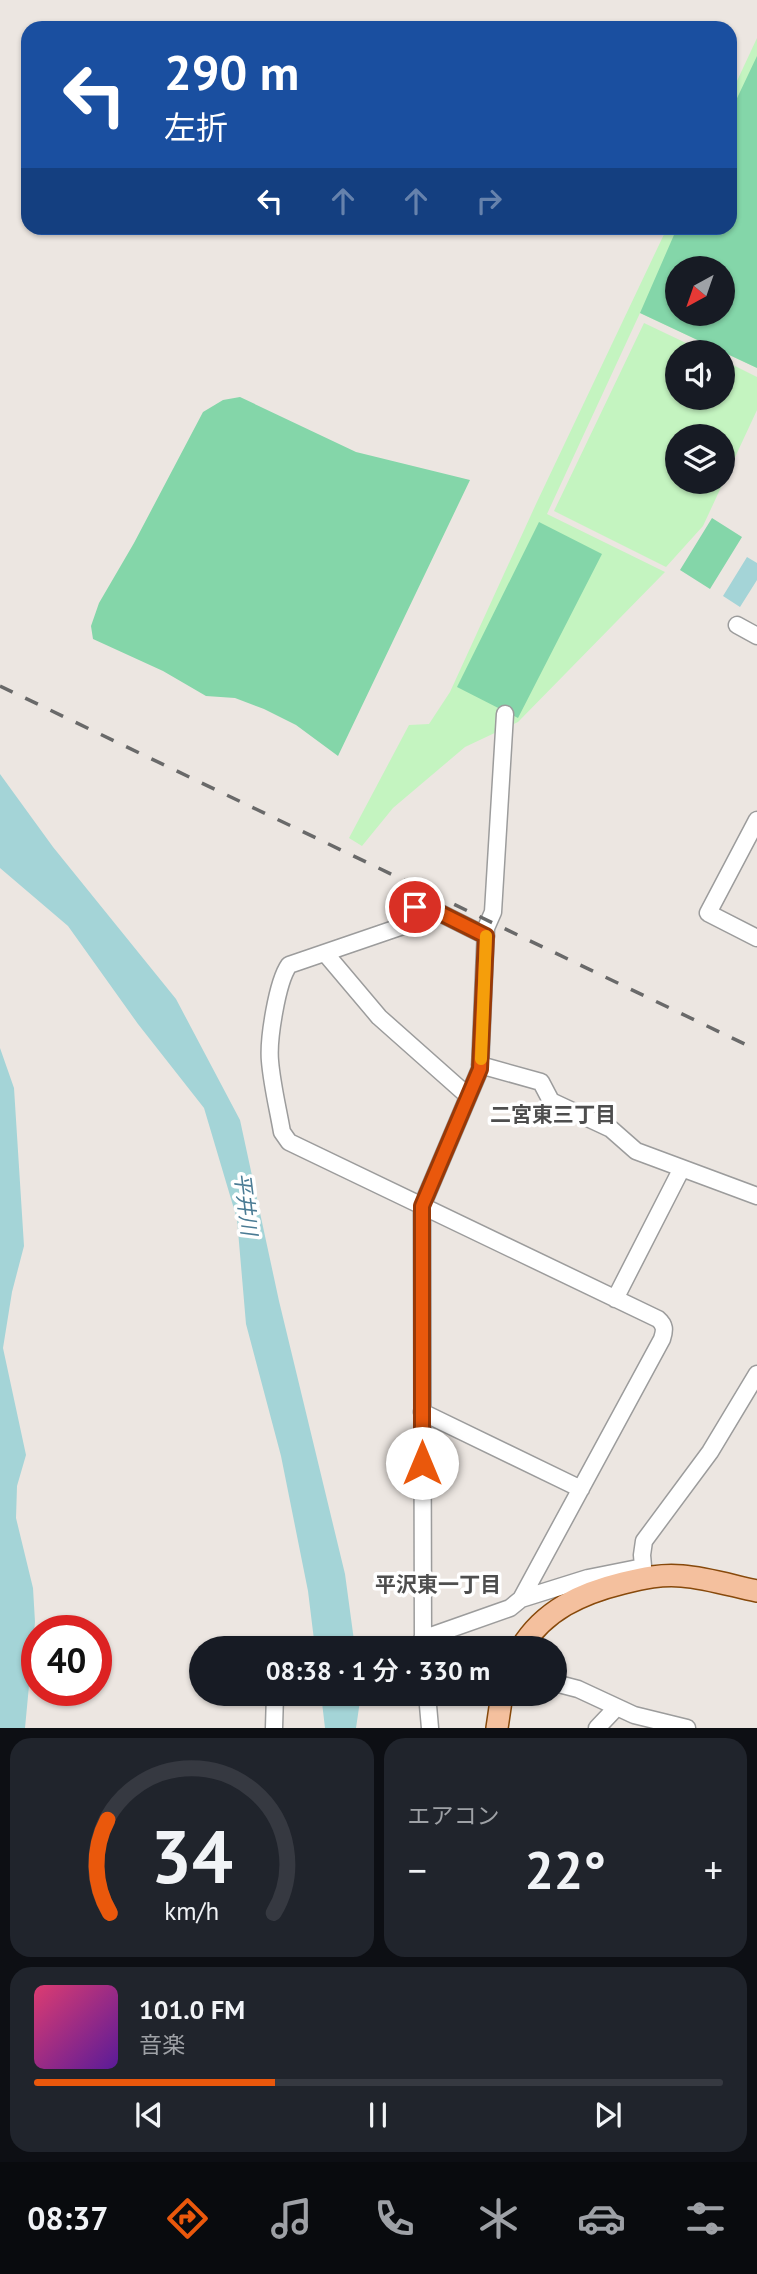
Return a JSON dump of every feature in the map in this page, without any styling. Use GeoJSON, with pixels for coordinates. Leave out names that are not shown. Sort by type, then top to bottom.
{"type":"FeatureCollection","features":[{"type":"Feature","properties":{"kind":"main road"},"geometry":{"type":"LineString","coordinates":[[530,1636],[565,1604],[644,1573],[685,1576],[757,1591]]}},
{"type":"Feature","properties":{"kind":"main road"},"geometry":{"type":"LineString","coordinates":[[497,1728],[500,1706]]}},
{"type":"Feature","properties":{"kind":"street"},"geometry":{"type":"LineString","coordinates":[[737,625],[757,636]]}},
{"type":"Feature","properties":{"kind":"street"},"geometry":{"type":"LineString","coordinates":[[422,1636],[422,1206],[481,1065],[486,928],[493,912],[505,714]]}},
{"type":"Feature","properties":{"kind":"street"},"geometry":{"type":"LineString","coordinates":[[757,820],[708,913],[757,938]]}},
{"type":"Feature","properties":{"kind":"street"},"geometry":{"type":"LineString","coordinates":[[486,936],[424,905],[415,907],[403,926],[289,965],[284,972],[276,1004],[270,1059],[282,1132],[286,1140],[663,1323],[665,1330],[662,1339],[521,1599]]}},
{"type":"Feature","properties":{"kind":"street"},"geometry":{"type":"LineString","coordinates":[[325,953],[379,1017],[468,1096]]}},
{"type":"Feature","properties":{"kind":"street"},"geometry":{"type":"LineString","coordinates":[[481,1065],[541,1082],[551,1101],[611,1129],[636,1150],[757,1196]]}},
{"type":"Feature","properties":{"kind":"street"},"geometry":{"type":"LineString","coordinates":[[615,1299],[682,1168]]}},
{"type":"Feature","properties":{"kind":"street"},"geometry":{"type":"LineString","coordinates":[[442,1636],[510,1608],[521,1599],[588,1578],[644,1573],[644,1541],[710,1452],[757,1374]]}},
{"type":"Feature","properties":{"kind":"street"},"geometry":{"type":"LineString","coordinates":[[422,1412],[581,1489]]}},
{"type":"Feature","properties":{"kind":"street"},"geometry":{"type":"LineString","coordinates":[[567,1687],[634,1715],[687,1728]]}},
{"type":"Feature","properties":{"kind":"street"},"geometry":{"type":"LineString","coordinates":[[274,1728],[275,1706]]}},
{"type":"Feature","properties":{"kind":"street"},"geometry":{"type":"LineString","coordinates":[[428,1706],[430,1728]]}},
{"type":"Feature","properties":{"kind":"street"},"geometry":{"type":"LineString","coordinates":[[597,1728],[616,1708]]}},
{"type":"Feature","properties":{"kind":"green space"},"geometry":{"type":"Polygon","coordinates":[[[757,38],[757,368],[735,358],[735,340],[697,340],[668,326],[735,326],[735,256],[665,256],[665,325],[640,313],[547,514],[665,572],[518,722],[465,747],[393,808],[362,846],[349,838],[409,725],[429,724],[450,692],[664,235],[737,235],[737,81],[757,38]]]}},
{"type":"Feature","properties":{"kind":"green space"},"geometry":{"type":"Polygon","coordinates":[[[757,56],[757,368],[735,358],[735,340],[697,340],[668,326],[735,326],[735,256],[665,256],[665,325],[640,313],[674,235],[737,235],[737,98],[757,56]]]}},
{"type":"Feature","properties":{"kind":"green space"},"geometry":{"type":"Polygon","coordinates":[[[644,323],[680,340],[665,340],[665,410],[735,410],[735,366],[757,377],[757,410],[735,457],[735,424],[665,424],[665,494],[718,494],[703,526],[666,567],[554,511],[644,323]]]}},
{"type":"Feature","properties":{"kind":"green space"},"geometry":{"type":"Polygon","coordinates":[[[240,397],[356,452],[470,480],[338,756],[296,725],[264,709],[235,698],[206,696],[163,671],[93,639],[91,626],[99,603],[203,412],[223,400],[240,397]]]}},
{"type":"Feature","properties":{"kind":"green space"},"geometry":{"type":"Polygon","coordinates":[[[712,518],[742,537],[710,589],[680,570],[712,518]]]}},
{"type":"Feature","properties":{"kind":"green space"},"geometry":{"type":"Polygon","coordinates":[[[539,522],[602,554],[518,718],[457,687],[539,522]]]}},
{"type":"Feature","properties":{"kind":"water"},"geometry":{"type":"Polygon","coordinates":[[[747,557],[757,563],[757,580],[740,607],[723,596],[747,557]]]}},
{"type":"Feature","properties":{"kind":"water","name":"平井川"},"geometry":{"type":"Polygon","coordinates":[[[0,774],[53,847],[176,999],[240,1120],[279,1301],[345,1574],[353,1636],[314,1636],[308,1591],[281,1456],[246,1324],[237,1219],[204,1108],[138,1024],[68,926],[0,868],[0,774]]]}},
{"type":"Feature","properties":{"kind":"water"},"geometry":{"type":"Polygon","coordinates":[[[0,1048],[14,1088],[24,1246],[12,1292],[3,1348],[26,1455],[17,1486],[16,1518],[33,1588],[35,1615],[21,1615],[21,1706],[27,1706],[25,1728],[0,1728],[0,1048]]]}},
{"type":"Feature","properties":{"kind":"water"},"geometry":{"type":"Polygon","coordinates":[[[322,1706],[359,1706],[356,1728],[325,1728],[322,1706]]]}},
{"type":"Feature","properties":{"kind":"railway"},"geometry":{"type":"LineString","coordinates":[[0,686],[757,1050]]}},
{"type":"Feature","properties":{"kind":"slow traffic"},"geometry":{"type":"LineString","coordinates":[[481,1059],[486,936]]}},
{"type":"Feature","properties":{"kind":"district","name":"二宮東三丁目"},"geometry":{"type":"Point","coordinates":[553,1114]}},
{"type":"Feature","properties":{"kind":"district","name":"平沢東一丁目"},"geometry":{"type":"Point","coordinates":[438,1584]}},
{"type":"Feature","properties":{"kind":"route"},"geometry":{"type":"LineString","coordinates":[[415,907],[424,905],[486,936],[480,1069],[422,1206],[422,1463]]}}]}
